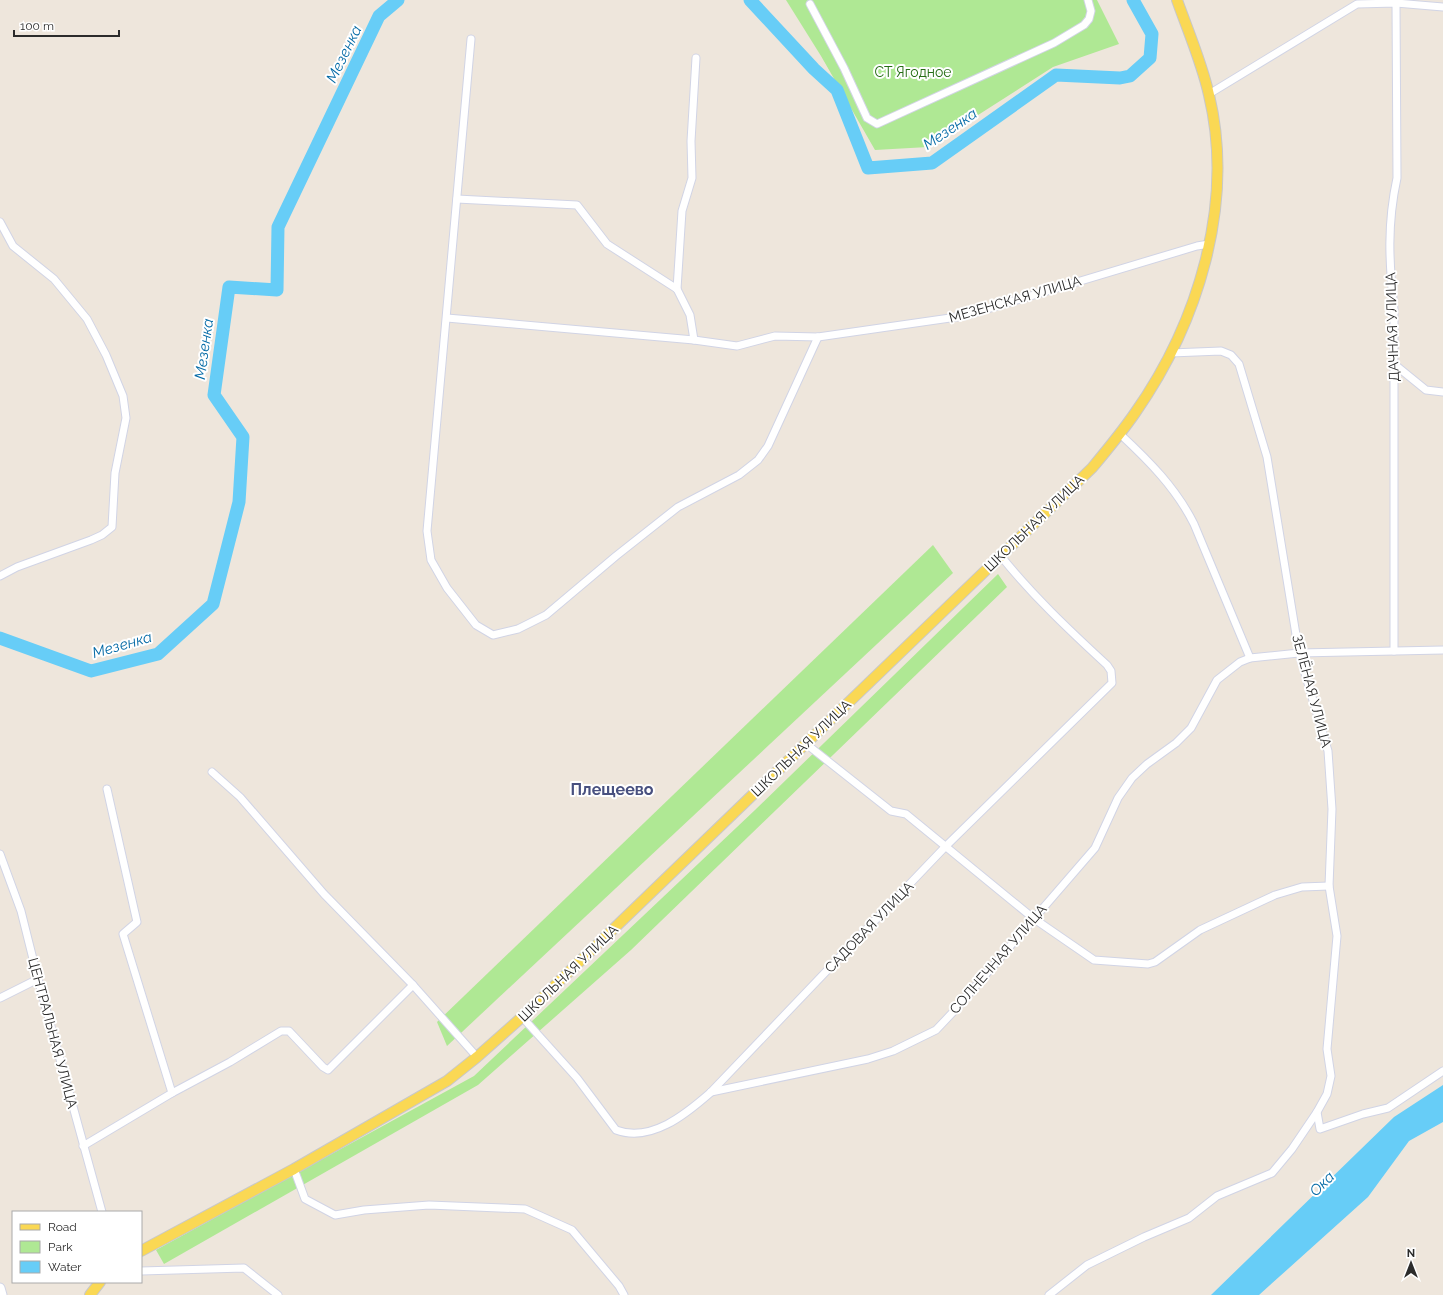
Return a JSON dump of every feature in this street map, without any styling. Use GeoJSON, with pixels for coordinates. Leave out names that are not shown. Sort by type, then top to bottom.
{"type":"FeatureCollection","features":[{"type":"Feature","properties":{"kind":"main road","name":"ШКОЛЬНАЯ УЛИЦА"},"geometry":{"type":"LineString","coordinates":[[142,1250],[294,1169],[446,1082],[477,1058],[522,1017],[1092,468],[1136,413],[1171,353],[1198,288],[1214,218],[1218,176],[1217,151],[1209,94],[1177,0]]}},
{"type":"Feature","properties":{"kind":"main road"},"geometry":{"type":"LineString","coordinates":[[90,1295],[99,1283]]}},
{"type":"Feature","properties":{"kind":"street"},"geometry":{"type":"LineString","coordinates":[[818,0],[809,2],[844,68],[867,118],[877,124],[1054,43],[1084,25],[1091,11],[1088,0]]}},
{"type":"Feature","properties":{"kind":"street"},"geometry":{"type":"LineString","coordinates":[[1209,94],[1357,2],[1396,3],[1443,7]]}},
{"type":"Feature","properties":{"kind":"street","name":"ДАЧНАЯ УЛИЦА"},"geometry":{"type":"LineString","coordinates":[[1394,651],[1394,309],[1389,260],[1393,198],[1397,178],[1396,3]]}},
{"type":"Feature","properties":{"kind":"street"},"geometry":{"type":"LineString","coordinates":[[471,39],[427,531],[431,560],[447,588],[476,625],[493,634],[518,629],[546,615],[616,556],[678,507],[739,475],[758,460],[768,446],[818,337]]}},
{"type":"Feature","properties":{"kind":"street"},"geometry":{"type":"LineString","coordinates":[[694,340],[690,315],[677,289],[682,212],[692,178],[691,141],[696,58]]}},
{"type":"Feature","properties":{"kind":"street"},"geometry":{"type":"LineString","coordinates":[[457,199],[577,205],[607,244],[677,289]]}},
{"type":"Feature","properties":{"kind":"street"},"geometry":{"type":"LineString","coordinates":[[0,222],[13,246],[54,279],[87,319],[106,355],[123,396],[126,418],[115,473],[112,527],[102,535],[91,540],[17,567],[0,576]]}},
{"type":"Feature","properties":{"kind":"street","name":"МЕЗЕНСКАЯ УЛИЦА"},"geometry":{"type":"LineString","coordinates":[[447,318],[694,340],[737,346],[775,336],[818,337],[964,316],[1197,246],[1209,244]]}},
{"type":"Feature","properties":{"kind":"street","name":"ЗЕЛЁНАЯ УЛИЦА"},"geometry":{"type":"LineString","coordinates":[[1049,1295],[1087,1265],[1144,1237],[1189,1218],[1217,1196],[1272,1173],[1292,1149],[1317,1112],[1327,1094],[1331,1076],[1327,1049],[1337,936],[1329,886],[1332,809],[1328,751],[1299,653],[1267,456],[1239,364],[1231,355],[1221,351],[1171,353]]}},
{"type":"Feature","properties":{"kind":"street"},"geometry":{"type":"LineString","coordinates":[[1394,364],[1426,390],[1443,392]]}},
{"type":"Feature","properties":{"kind":"street"},"geometry":{"type":"LineString","coordinates":[[1120,434],[1170,484],[1185,505],[1250,658],[1299,653],[1443,650]]}},
{"type":"Feature","properties":{"kind":"street","name":"САДОВАЯ УЛИЦА"},"geometry":{"type":"LineString","coordinates":[[522,1017],[577,1078],[610,1124],[616,1130],[625,1134],[636,1134],[678,1119],[710,1092],[945,847],[1112,683],[1111,671],[1107,665],[1057,620],[1016,576],[1000,555]]}},
{"type":"Feature","properties":{"kind":"street","name":"СОЛНЕЧНАЯ УЛИЦА"},"geometry":{"type":"LineString","coordinates":[[710,1092],[868,1059],[893,1051],[936,1030],[1095,848],[1118,798],[1132,778],[1147,764],[1176,743],[1191,728],[1202,705],[1217,680],[1240,662],[1250,658]]}},
{"type":"Feature","properties":{"kind":"street"},"geometry":{"type":"LineString","coordinates":[[805,743],[891,811],[906,814],[1033,918],[1094,960],[1148,964],[1155,962],[1200,930],[1275,895],[1302,887],[1329,886]]}},
{"type":"Feature","properties":{"kind":"street"},"geometry":{"type":"LineString","coordinates":[[212,772],[240,797],[324,894],[413,985],[477,1058]]}},
{"type":"Feature","properties":{"kind":"street"},"geometry":{"type":"LineString","coordinates":[[107,789],[136,922],[123,934],[172,1093]]}},
{"type":"Feature","properties":{"kind":"street","name":"ЦЕНТРАЛЬНАЯ УЛИЦА"},"geometry":{"type":"LineString","coordinates":[[0,854],[21,911],[38,979],[102,1211]]}},
{"type":"Feature","properties":{"kind":"street"},"geometry":{"type":"LineString","coordinates":[[0,998],[38,979]]}},
{"type":"Feature","properties":{"kind":"street"},"geometry":{"type":"LineString","coordinates":[[83,1146],[281,1031],[289,1031],[323,1067],[328,1070],[413,985]]}},
{"type":"Feature","properties":{"kind":"street"},"geometry":{"type":"LineString","coordinates":[[1317,1112],[1320,1129],[1363,1114],[1388,1108],[1443,1071]]}},
{"type":"Feature","properties":{"kind":"street"},"geometry":{"type":"LineString","coordinates":[[294,1169],[305,1199],[335,1215],[364,1210],[429,1204],[525,1209],[572,1230],[620,1286],[624,1295]]}},
{"type":"Feature","properties":{"kind":"street"},"geometry":{"type":"LineString","coordinates":[[142,1271],[244,1268],[278,1295]]}},
{"type":"Feature","properties":{"kind":"street"},"geometry":{"type":"LineString","coordinates":[[0,1288],[2,1295]]}},
{"type":"Feature","properties":{"kind":"green space","name":"СТ Ягодное"},"geometry":{"type":"Polygon","coordinates":[[[786,0],[1097,0],[1119,44],[1053,67],[928,147],[875,150],[821,56],[786,0]]]}},
{"type":"Feature","properties":{"kind":"green space"},"geometry":{"type":"Polygon","coordinates":[[[933,545],[953,573],[447,1046],[437,1022],[933,545]]]}},
{"type":"Feature","properties":{"kind":"green space"},"geometry":{"type":"Polygon","coordinates":[[[998,574],[1007,587],[631,950],[478,1085],[164,1264],[156,1250],[474,1076],[755,810],[998,574]]]}},
{"type":"Feature","properties":{"kind":"water"},"geometry":{"type":"Polygon","coordinates":[[[1443,1085],[1443,1122],[1409,1141],[1368,1197],[1259,1295],[1211,1295],[1394,1117],[1443,1085]]]}},
{"type":"Feature","properties":{"kind":"waterway","name":"Мезенка"},"geometry":{"type":"LineString","coordinates":[[0,638],[91,671],[158,654],[213,604],[239,502],[243,437],[214,395],[229,287],[277,290],[278,227],[379,16],[398,0]]}},
{"type":"Feature","properties":{"kind":"waterway","name":"Мезенка"},"geometry":{"type":"LineString","coordinates":[[750,0],[814,69],[837,90],[868,168],[932,163],[1056,75],[1120,78],[1130,76],[1150,58],[1152,34],[1133,0]]}},
{"type":"Feature","properties":{"kind":"district","name":"Плещеево"},"geometry":{"type":"Point","coordinates":[612,789]}},
{"type":"Feature","properties":{"kind":"water label","name":"Ока"},"geometry":{"type":"Point","coordinates":[1322,1184]}}]}
